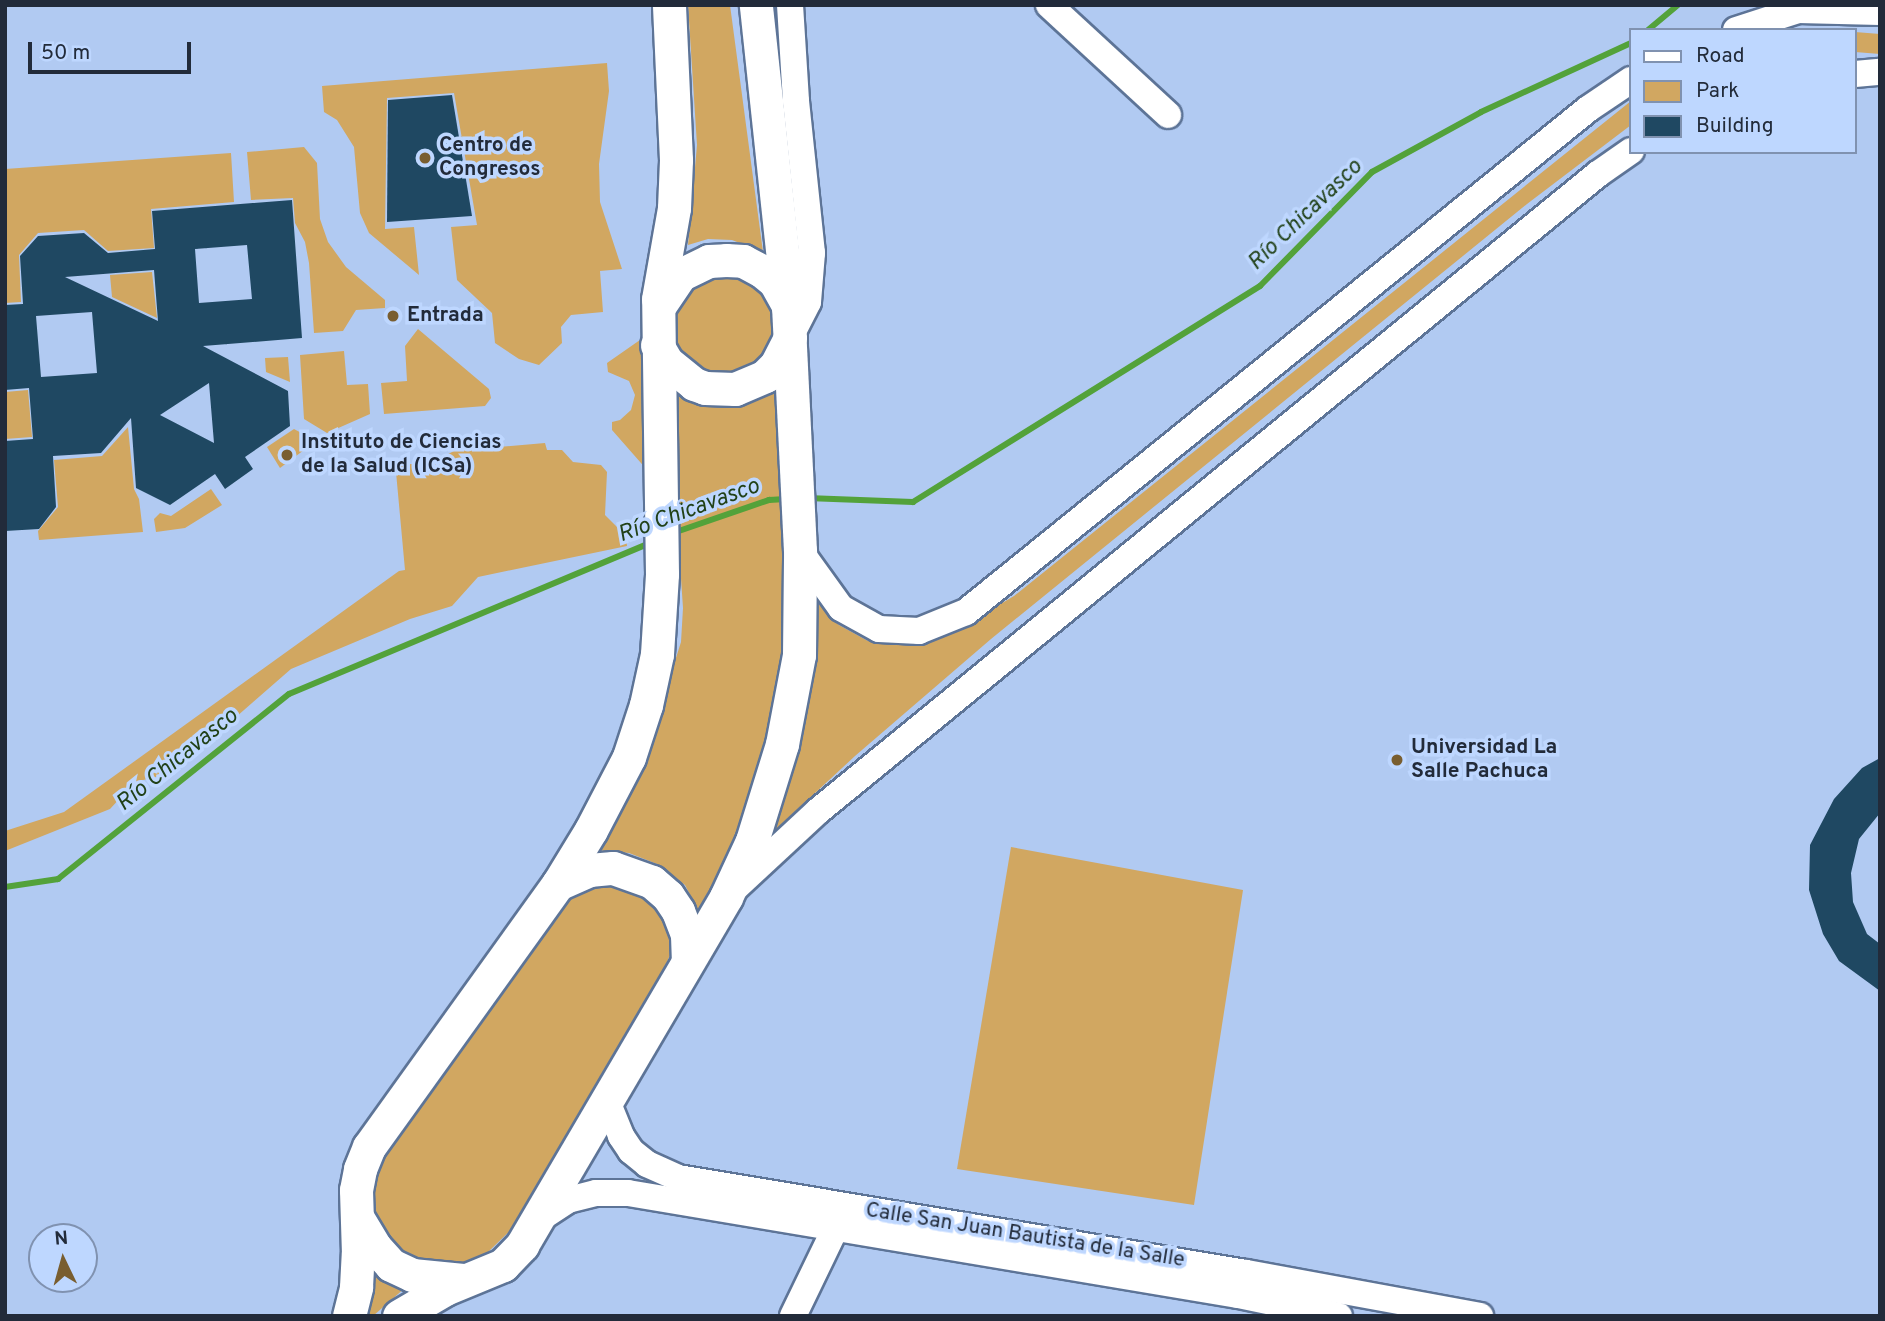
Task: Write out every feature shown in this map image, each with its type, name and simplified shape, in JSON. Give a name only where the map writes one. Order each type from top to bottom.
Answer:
[{"type":"main road","points":[[349,1316],[356,1287],[360,1169],[369,1147],[558,884],[591,830],[629,757],[646,705],[657,654],[662,575],[657,310],[674,208],[676,160],[669,5]]},
{"type":"main road","points":[[399,1316],[433,1295],[502,1265],[522,1245],[726,897],[752,841],[793,702],[799,655],[799,536],[770,13]]},
{"type":"main road","points":[[657,310],[680,275],[709,261],[743,261],[775,282],[789,322],[776,365],[765,376],[726,390],[705,388],[680,375],[667,362],[657,345]]},
{"type":"main road","points":[[558,884],[589,870],[613,868],[652,882],[668,895],[678,911],[687,934],[688,961]]},
{"type":"main road","points":[[357,1217],[375,1247],[391,1265],[412,1275],[470,1281]]},
{"type":"street","points":[[1049,5],[1168,115]]},
{"type":"street","points":[[1742,28],[1798,10],[1880,12]]},
{"type":"street","points":[[1857,74],[1880,72]]},
{"type":"street","points":[[799,536],[841,608],[879,629],[919,631],[966,612],[1588,109],[1630,81]]},
{"type":"street","points":[[726,897],[818,811],[1587,183],[1630,151]]},
{"type":"street","name":"Calle San Juan Bautista de la Salle","points":[[607,1101],[621,1136],[631,1151],[647,1164],[678,1178],[1247,1273],[1480,1316]]},
{"type":"street","name":"Calle San Juan Bautista de la Salle","points":[[537,1220],[568,1200],[596,1193],[628,1193],[1238,1295],[1339,1316]]},
{"type":"street","points":[[793,1316],[836,1227]]},
{"type":"green space","points":[[688,5],[730,5],[763,252],[732,240],[708,239],[688,245],[697,145]]},
{"type":"green space","points":[[1857,32],[1880,34],[1880,54],[1857,52]]},
{"type":"green space","points":[[607,63],[609,91],[599,164],[600,202],[622,269],[600,271],[603,312],[571,315],[561,327],[562,343],[539,365],[519,359],[495,343],[492,313],[457,280],[451,227],[477,225],[454,93],[387,98],[385,229],[414,227],[419,275],[369,233],[360,213],[354,147],[337,120],[324,112],[322,86]]},
{"type":"green space","points":[[1630,102],[1630,126],[1527,204],[991,639],[855,756],[772,833],[803,736],[816,643],[814,599],[839,625],[868,641],[920,641],[965,625],[1014,596]]},
{"type":"green space","points":[[304,147],[317,163],[320,219],[328,242],[346,267],[385,300],[385,308],[356,310],[343,331],[314,333],[309,263],[305,242],[295,223],[293,198],[251,200],[247,152]]},
{"type":"green space","points":[[231,153],[234,202],[151,209],[154,248],[108,251],[84,230],[38,233],[19,255],[21,302],[5,303],[5,169]]},
{"type":"green space","points":[[729,269],[762,286],[777,320],[768,353],[742,375],[708,377],[671,343],[670,308],[678,291]]},
{"type":"green space","points":[[152,272],[157,318],[112,297],[110,275]]},
{"type":"green space","points":[[418,329],[489,389],[491,398],[485,406],[384,414],[381,383],[407,381],[405,346]]},
{"type":"green space","points":[[650,333],[655,479],[612,430],[612,422],[620,420],[631,410],[635,395],[629,381],[608,372],[607,363]]},
{"type":"green space","points":[[344,351],[347,385],[368,384],[370,414],[327,433],[304,419],[300,355]]},
{"type":"green space","points":[[288,357],[290,382],[266,372],[265,358]]},
{"type":"green space","points":[[781,378],[787,594],[779,702],[733,847],[698,911],[685,885],[657,864],[629,853],[594,850],[620,810],[647,749],[681,642],[683,608],[668,385],[712,407],[736,403]]},
{"type":"green space","points":[[28,390],[32,437],[5,439],[5,392]]},
{"type":"green space","points":[[128,427],[134,489],[139,499],[143,532],[39,540],[38,531],[58,507],[54,460],[102,456]]},
{"type":"green space","points":[[294,429],[316,441],[280,468],[267,447]]},
{"type":"green space","points":[[545,443],[547,450],[562,450],[573,462],[601,465],[607,472],[605,515],[626,536],[627,546],[478,577],[452,606],[410,619],[291,669],[172,773],[135,782],[110,809],[5,851],[5,831],[64,812],[399,571],[405,570],[396,472],[400,465],[433,462],[454,451]]},
{"type":"green space","points":[[211,489],[222,505],[185,528],[156,532],[154,519],[160,513],[171,516]]},
{"type":"green space","points":[[1011,847],[1243,890],[1194,1205],[957,1169]]},
{"type":"green space","points":[[611,886],[638,892],[656,908],[670,927],[671,953],[660,977],[514,1227],[485,1255],[456,1265],[422,1266],[395,1253],[377,1231],[370,1201],[380,1152],[551,911],[579,892]]},
{"type":"green space","points":[[370,1267],[406,1287],[373,1316],[362,1316]]},
{"type":"building","name":"Centro de Congresos","points":[[452,95],[472,216],[387,222],[388,100]]},
{"type":"building","points":[[292,200],[302,338],[203,346],[288,391],[290,426],[245,457],[253,469],[225,489],[215,474],[170,505],[136,488],[131,418],[101,453],[53,456],[56,507],[39,529],[5,531],[5,441],[33,439],[29,388],[5,390],[5,305],[23,304],[20,256],[38,236],[84,233],[108,253],[155,249],[152,211]],"holes":[[[247,245],[252,299],[199,303],[195,249]],[[154,270],[158,321],[65,277]],[[92,312],[97,373],[41,377],[36,316]],[[209,383],[214,443],[160,415]]]},
{"type":"building","points":[[1880,758],[1880,813],[1859,839],[1851,873],[1853,902],[1867,934],[1880,944],[1880,991],[1839,961],[1823,934],[1809,890],[1810,845],[1834,799],[1862,768]]},
{"type":"waterway","name":"Río Chicavasco","points":[[1650,28],[1678,5]]},
{"type":"waterway","name":"Río Chicavasco","points":[[807,498],[913,502],[1260,286],[1372,172],[1481,112],[1630,43]]},
{"type":"waterway","name":"Río Chicavasco","points":[[673,533],[769,500],[786,499]]},
{"type":"waterway","name":"Río Chicavasco","points":[[5,887],[58,879],[289,694],[650,543]]},
{"type":"place","name":"Centro de Congresos","points":[[425,158]]},
{"type":"place","name":"Entrada","points":[[393,316]]},
{"type":"place","name":"Instituto de Ciencias de la Salud (ICSa)","points":[[287,455]]},
{"type":"place","name":"Universidad La Salle Pachuca","points":[[1397,760]]}]
